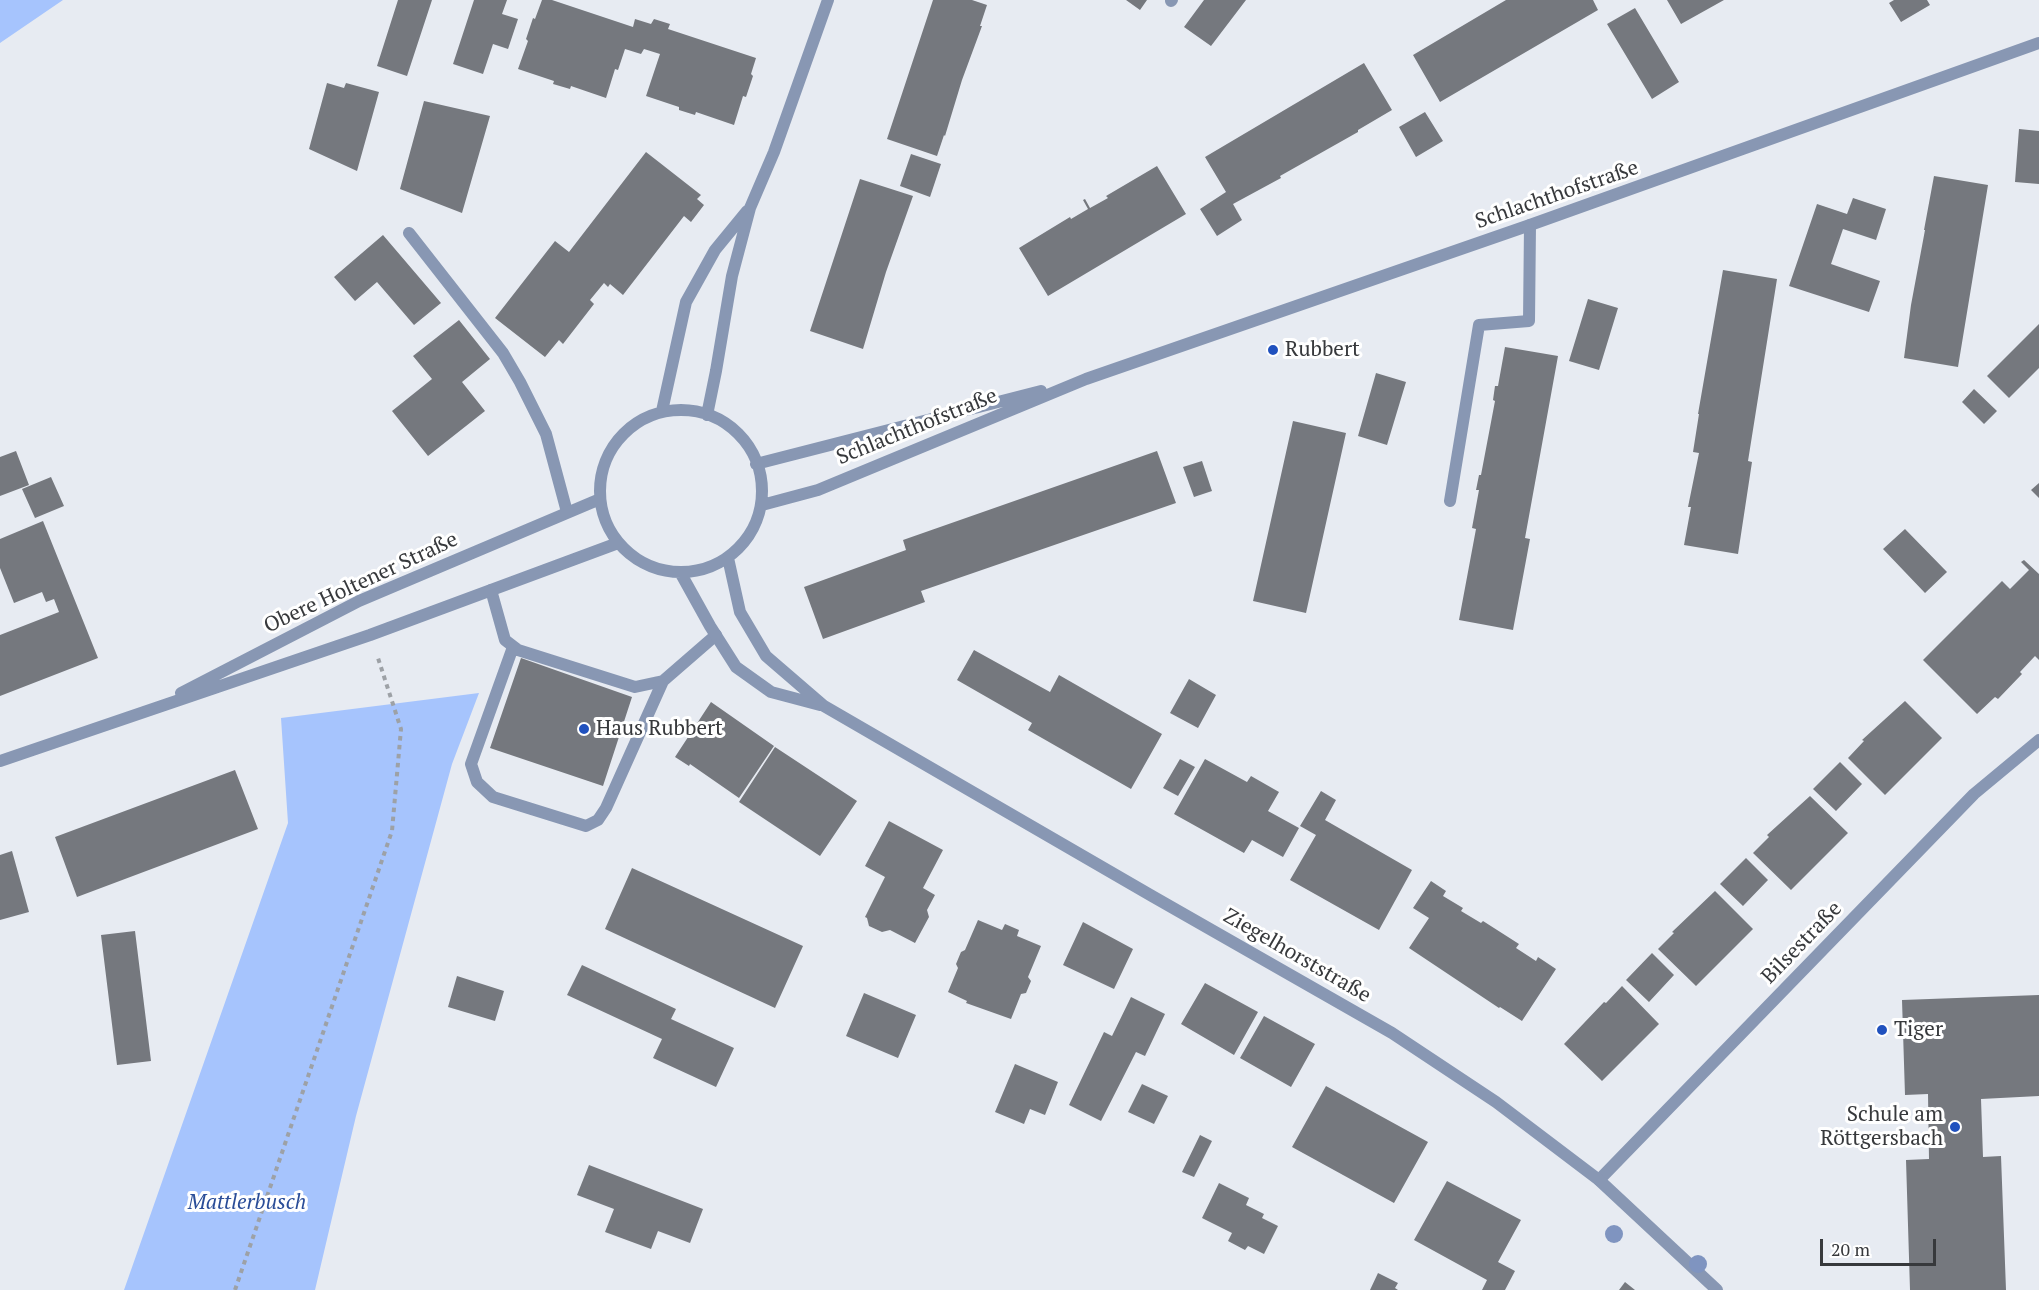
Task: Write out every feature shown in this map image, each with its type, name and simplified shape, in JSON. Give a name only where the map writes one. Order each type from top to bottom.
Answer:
[{"type":"street","points":[[707,415],[732,276],[750,208],[774,152],[828,0]]},
{"type":"street","name":"Schlachthofstraße","points":[[762,505],[818,490],[1086,379],[1530,225],[2039,43]]},
{"type":"street","points":[[662,411],[686,302],[715,250],[750,208]]},
{"type":"street","points":[[1450,501],[1479,325],[1529,321],[1530,225]]},
{"type":"street","points":[[409,233],[502,353],[520,382],[546,434],[567,512]]},
{"type":"street","name":"Schlachthofstraße","points":[[756,464],[1086,379]]},
{"type":"street","points":[[694,410],[707,415],[724,422],[747,444],[761,472],[762,505],[750,535],[728,558],[699,571],[668,572],[638,561],[618,543],[601,510],[600,477],[610,447],[633,424],[662,411],[694,410]]},
{"type":"street","name":"Obere Holtener Straße","points":[[143,712],[359,601],[600,498]]},
{"type":"street","name":"Obere Holtener Straße","points":[[0,760],[370,635],[618,543]]},
{"type":"street","name":"Ziegelhorststraße","points":[[728,558],[740,612],[766,656],[824,706],[1392,1033],[1496,1102],[1599,1180],[1717,1290]]},
{"type":"street","name":"Ziegelhorststraße","points":[[680,572],[736,667],[771,692],[824,706]]},
{"type":"street","points":[[490,590],[505,640],[518,650],[635,687],[663,681]]},
{"type":"street","points":[[513,646],[471,764],[477,782],[493,797],[586,826],[598,820],[606,808],[663,681],[716,635]]},
{"type":"street","name":"Bilsestraße","points":[[1599,1180],[1974,794],[2039,740]]},
{"type":"path","points":[[235,1290],[392,831],[402,729],[370,635]]},
{"type":"green space","points":[[0,0],[63,0],[0,43]]},
{"type":"green space","name":"Mattlerbusch","points":[[479,693],[452,764],[356,1116],[315,1290],[124,1290],[288,823],[281,718]]},
{"type":"building","points":[[398,0],[432,0],[407,76],[377,66]]},
{"type":"building","points":[[474,0],[507,0],[502,14],[518,19],[508,49],[493,44],[483,74],[453,64]]},
{"type":"building","points":[[542,0],[552,0],[633,27],[635,19],[651,24],[654,19],[670,24],[668,29],[756,58],[751,74],[753,76],[746,97],[743,96],[734,125],[696,112],[695,115],[679,110],[679,107],[646,96],[660,54],[644,49],[641,54],[625,49],[618,70],[615,69],[606,98],[571,86],[570,89],[553,84],[554,81],[518,69],[533,18],[535,19]]},
{"type":"building","points":[[933,0],[972,0],[987,5],[980,26],[982,26],[937,156],[887,139]]},
{"type":"building","points":[[1126,0],[1147,0],[1140,10]]},
{"type":"building","points":[[1204,0],[1246,0],[1211,46],[1184,27]]},
{"type":"building","points":[[1506,0],[1593,0],[1598,10],[1440,102],[1413,55]]},
{"type":"building","points":[[1667,0],[1724,0],[1681,24]]},
{"type":"building","points":[[1894,0],[1927,0],[1930,5],[1901,22],[1889,3]]},
{"type":"building","points":[[1635,8],[1679,82],[1652,99],[1607,24]]},
{"type":"building","points":[[1364,63],[1392,110],[1280,176],[1281,178],[1233,204],[1242,220],[1217,236],[1200,209],[1226,192],[1205,157]]},
{"type":"building","points":[[327,83],[344,88],[346,83],[379,92],[357,171],[309,149]]},
{"type":"building","points":[[424,101],[490,116],[462,213],[400,189]]},
{"type":"building","points":[[1425,112],[1443,141],[1416,157],[1399,127]]},
{"type":"building","points":[[2019,129],[2039,131],[2039,184],[2015,182]]},
{"type":"building","points":[[646,152],[701,195],[697,199],[704,205],[691,222],[684,216],[623,295],[610,284],[608,287],[604,283],[590,300],[594,304],[563,344],[559,340],[545,357],[495,318],[555,241],[569,252]]},
{"type":"building","points":[[911,154],[941,164],[930,197],[900,186]]},
{"type":"building","points":[[1157,166],[1186,214],[1048,296],[1019,248],[1070,217],[1071,219],[1088,209],[1083,200],[1085,199],[1090,208]]},
{"type":"building","points":[[1934,176],[1988,185],[1958,367],[1904,358]]},
{"type":"building","points":[[860,179],[913,196],[886,272],[863,349],[810,331]]},
{"type":"building","points":[[1853,198],[1886,209],[1876,240],[1843,229],[1831,264],[1880,281],[1869,312],[1789,286],[1817,204],[1847,214]]},
{"type":"building","points":[[383,235],[441,303],[414,325],[377,282],[355,301],[334,277]]},
{"type":"building","points":[[1723,270],[1777,279],[1748,461],[1752,462],[1738,554],[1684,545],[1691,507],[1688,507],[1699,453],[1693,452],[1698,414]]},
{"type":"building","points":[[1588,299],[1618,308],[1599,370],[1569,361]]},
{"type":"building","points":[[459,320],[490,359],[462,382],[485,411],[428,456],[392,411],[432,379],[413,356]]},
{"type":"building","points":[[2039,324],[2039,368],[2009,398],[1987,376]]},
{"type":"building","points":[[1505,347],[1558,356],[1525,538],[1530,539],[1513,630],[1459,620],[1476,529],[1472,528],[1479,490],[1476,490],[1495,401],[1493,400],[1495,386],[1498,386]]},
{"type":"building","points":[[1376,373],[1406,382],[1387,445],[1358,436]]},
{"type":"building","points":[[1974,389],[1997,411],[1984,424],[1962,402]]},
{"type":"building","points":[[1293,421],[1346,433],[1306,613],[1253,601]]},
{"type":"building","points":[[16,451],[29,485],[0,496],[0,457]]},
{"type":"building","points":[[1157,451],[1176,503],[921,591],[925,602],[823,639],[804,587],[906,550],[903,540]]},
{"type":"building","points":[[1202,461],[1212,491],[1194,497],[1183,467]]},
{"type":"building","points":[[51,477],[64,506],[35,518],[22,489]]},
{"type":"building","points":[[2039,483],[2039,498],[2031,490]]},
{"type":"building","points":[[43,521],[98,658],[0,696],[0,635],[59,612],[54,599],[46,602],[42,592],[14,603],[0,568],[0,539]]},
{"type":"building","points":[[1905,529],[1947,572],[1925,593],[1883,549]]},
{"type":"building","points":[[2024,560],[2039,574],[2039,660],[2035,656],[2020,672],[2022,674],[1998,699],[1995,697],[1977,714],[1923,660],[2002,581],[2010,589],[2029,570],[2021,562]]},
{"type":"building","points":[[974,650],[1050,692],[1059,675],[1162,734],[1131,789],[1028,730],[1032,723],[957,680]]},
{"type":"building","points":[[521,658],[632,697],[603,786],[490,748]]},
{"type":"building","points":[[1189,679],[1216,695],[1198,728],[1170,713]]},
{"type":"building","points":[[1905,701],[1942,738],[1885,795],[1848,758],[1864,741],[1862,740]]},
{"type":"building","points":[[711,702],[774,746],[739,798],[690,764],[689,766],[675,757]]},
{"type":"building","points":[[775,747],[857,801],[820,856],[739,802]]},
{"type":"building","points":[[1180,759],[1195,767],[1178,796],[1163,788]]},
{"type":"building","points":[[1205,759],[1247,782],[1251,776],[1279,792],[1268,811],[1299,828],[1283,857],[1252,840],[1244,853],[1174,814]]},
{"type":"building","points":[[1840,762],[1862,784],[1836,811],[1813,789]]},
{"type":"building","points":[[235,770],[258,829],[77,897],[55,837]]},
{"type":"building","points":[[1321,791],[1336,800],[1325,820],[1412,870],[1379,930],[1290,880],[1316,835],[1300,826]]},
{"type":"building","points":[[1810,796],[1848,833],[1791,890],[1753,853],[1769,837],[1767,835]]},
{"type":"building","points":[[889,821],[943,850],[923,888],[935,895],[927,910],[929,917],[915,943],[890,930],[882,932],[869,926],[865,917],[885,877],[865,866]]},
{"type":"building","points":[[12,851],[29,912],[0,920],[0,855]]},
{"type":"building","points":[[1746,858],[1768,880],[1743,906],[1720,884]]},
{"type":"building","points":[[632,868],[803,946],[775,1008],[605,929]]},
{"type":"building","points":[[1431,881],[1446,891],[1443,896],[1463,908],[1461,911],[1481,923],[1483,921],[1519,944],[1516,948],[1536,961],[1538,957],[1556,969],[1522,1021],[1409,948],[1429,918],[1413,908]]},
{"type":"building","points":[[1715,891],[1753,929],[1696,986],[1658,949],[1674,933],[1672,932]]},
{"type":"building","points":[[978,920],[1002,930],[1005,924],[1019,930],[1017,936],[1041,946],[1028,977],[1031,981],[1026,993],[1021,994],[1011,1019],[966,1003],[967,1001],[948,992],[958,968],[956,964],[961,952],[965,950]]},
{"type":"building","points":[[1083,922],[1133,949],[1114,989],[1063,965]]},
{"type":"building","points":[[135,931],[151,1061],[117,1065],[101,935]]},
{"type":"building","points":[[1652,953],[1674,975],[1649,1002],[1626,980]]},
{"type":"building","points":[[582,965],[676,1009],[671,1019],[734,1048],[716,1087],[653,1058],[662,1039],[567,995]]},
{"type":"building","points":[[457,976],[504,991],[495,1021],[448,1007]]},
{"type":"building","points":[[1205,983],[1258,1012],[1234,1055],[1181,1024]]},
{"type":"building","points":[[1622,986],[1659,1024],[1602,1081],[1564,1044]]},
{"type":"building","points":[[864,993],[916,1015],[898,1058],[846,1036]]},
{"type":"building","name":"Schule am Röttgersbach","points":[[2039,995],[2039,1096],[1981,1099],[1983,1157],[2001,1156],[2006,1290],[1910,1290],[1906,1160],[1929,1159],[1928,1094],[1905,1095],[1902,1000]]},
{"type":"building","points":[[1131,997],[1165,1014],[1145,1056],[1136,1052],[1101,1121],[1069,1105],[1104,1032],[1112,1036]]},
{"type":"building","points":[[1264,1016],[1315,1044],[1291,1087],[1240,1058]]},
{"type":"building","points":[[1015,1064],[1058,1082],[1045,1115],[1030,1109],[1024,1124],[995,1112]]},
{"type":"building","points":[[1142,1084],[1168,1096],[1154,1124],[1128,1112]]},
{"type":"building","points":[[1326,1086],[1428,1142],[1394,1203],[1292,1147]]},
{"type":"building","points":[[1200,1135],[1212,1141],[1194,1177],[1182,1172]]},
{"type":"building","points":[[589,1165],[703,1209],[690,1243],[658,1231],[651,1249],[605,1232],[614,1209],[577,1195]]},
{"type":"building","points":[[1447,1181],[1521,1220],[1498,1262],[1515,1271],[1505,1290],[1482,1290],[1487,1280],[1414,1240]]},
{"type":"building","points":[[1219,1183],[1249,1198],[1246,1205],[1264,1214],[1262,1218],[1278,1226],[1264,1254],[1248,1246],[1245,1250],[1228,1241],[1232,1233],[1202,1218]]},
{"type":"building","points":[[1378,1273],[1398,1283],[1395,1288],[1398,1290],[1370,1290]]},
{"type":"building","points":[[1625,1282],[1635,1290],[1619,1290]]},
{"type":"place","name":"Rubbert","points":[[1273,350]]},
{"type":"place","name":"Haus Rubbert","points":[[584,729]]},
{"type":"place","name":"Tiger","points":[[1882,1030]]},
{"type":"place","name":"Schule am Röttgersbach","points":[[1955,1127]]}]
